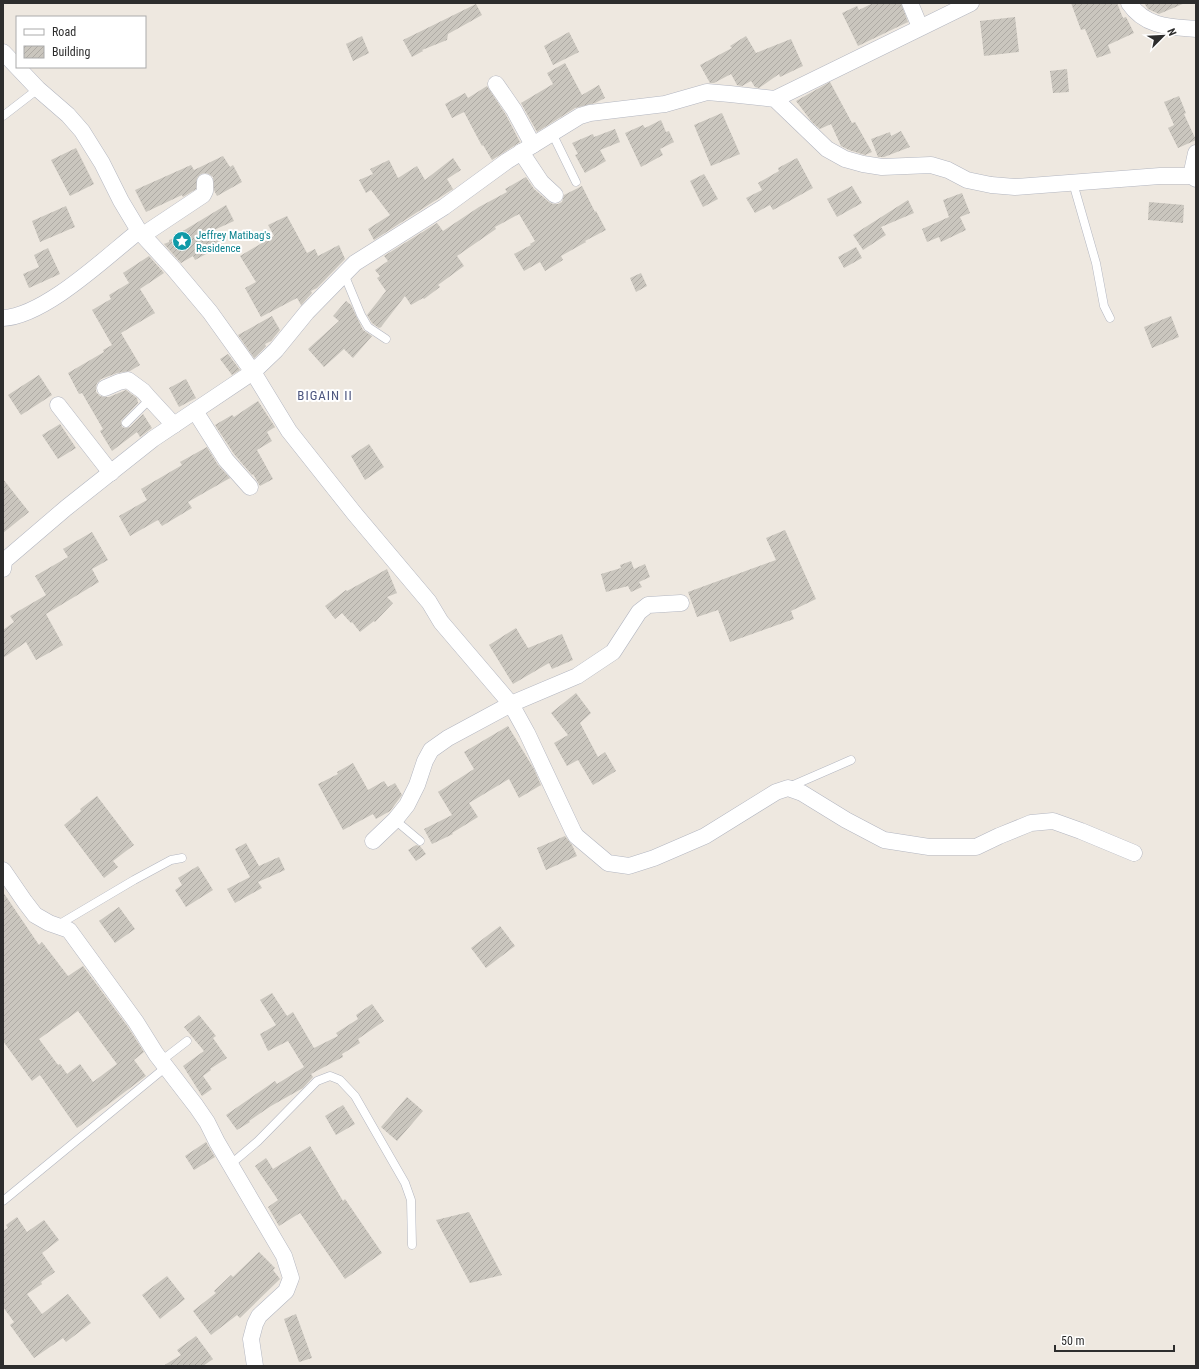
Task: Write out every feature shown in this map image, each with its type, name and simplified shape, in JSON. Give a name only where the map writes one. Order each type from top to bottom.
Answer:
[{"type":"street","points":[[910,3],[920,27]]},
{"type":"street","points":[[3,564],[60,513],[153,439],[253,372],[276,350],[307,312],[355,263],[444,207],[527,149],[580,116],[590,113],[665,104],[707,92],[775,100],[970,3]]},
{"type":"street","points":[[1129,3],[1132,8],[1147,20],[1164,26],[1196,29]]},
{"type":"street","points":[[3,52],[16,66]]},
{"type":"street","points":[[18,68],[38,90],[68,115],[82,131],[102,163],[121,201],[141,233],[210,312],[253,372],[289,431],[354,513],[429,602],[441,622],[511,704],[576,836],[608,863],[629,866],[654,858],[705,836],[776,792],[788,788],[802,793],[846,820],[884,840],[929,847],[976,847],[999,836],[1031,824],[1054,822],[1081,831],[1134,853]]},
{"type":"street","points":[[496,84],[514,110],[527,149],[541,182],[555,195]]},
{"type":"street","points":[[775,100],[827,149],[845,159],[882,167],[931,165],[948,170],[967,180],[990,185],[1015,187],[1160,176],[1194,177],[1196,153]]},
{"type":"street","points":[[3,318],[10,318],[35,308],[67,289],[141,233],[203,195],[205,190],[205,182]]},
{"type":"street","points":[[105,388],[128,380],[143,391],[174,425]]},
{"type":"street","points":[[58,405],[111,473]]},
{"type":"street","points":[[195,411],[226,460],[250,487]]},
{"type":"street","points":[[373,841],[407,806],[431,750],[448,738],[511,704],[577,676],[613,652],[639,612],[648,605],[681,603]]},
{"type":"street","points":[[3,870],[35,915],[49,923],[69,930],[83,948],[136,1022],[163,1064],[207,1122],[217,1142],[284,1256],[291,1278],[286,1291],[260,1316],[255,1324],[251,1339],[255,1366]]},
{"type":"lane","points":[[3,116],[38,90]]},
{"type":"lane","points":[[552,133],[576,182]]},
{"type":"lane","points":[[1073,183],[1096,263],[1104,306],[1110,318]]},
{"type":"lane","points":[[344,274],[368,328],[386,339]]},
{"type":"lane","points":[[126,423],[150,399]]},
{"type":"lane","points":[[788,788],[851,760]]},
{"type":"lane","points":[[395,820],[420,841]]},
{"type":"lane","points":[[58,925],[171,860],[182,858]]},
{"type":"lane","points":[[3,1201],[163,1064],[187,1041]]},
{"type":"lane","points":[[231,1164],[258,1141],[317,1080],[330,1076],[340,1080],[355,1096],[405,1183],[411,1200],[412,1246]]},
{"type":"building","points":[[873,3],[901,3],[908,22],[858,46],[842,13],[857,6],[859,10]]},
{"type":"building","points":[[1071,3],[1117,3],[1123,18],[1126,17],[1134,33],[1108,45],[1111,53],[1097,58],[1085,29],[1081,30]]},
{"type":"building","points":[[1144,3],[1185,3],[1159,14],[1148,9]]},
{"type":"building","points":[[476,4],[482,15],[448,34],[447,40],[422,50],[423,51],[412,57],[403,40]]},
{"type":"building","points":[[1015,17],[1019,52],[984,56],[980,21]]},
{"type":"building","points":[[569,32],[579,52],[553,65],[544,46]]},
{"type":"building","points":[[362,36],[369,53],[353,61],[346,44]]},
{"type":"building","points":[[746,36],[756,53],[791,39],[803,66],[780,77],[779,74],[759,88],[755,87],[751,81],[742,86],[737,85],[731,74],[714,83],[710,83],[700,65],[732,48],[730,46]]},
{"type":"building","points":[[565,63],[582,95],[599,85],[605,98],[595,103],[575,108],[537,132],[521,103],[553,84],[547,73]]},
{"type":"building","points":[[1067,69],[1069,92],[1053,93],[1050,71]]},
{"type":"building","points":[[830,82],[852,123],[855,122],[872,152],[865,155],[841,146],[831,124],[820,129],[812,122],[796,101]]},
{"type":"building","points":[[487,86],[506,115],[520,142],[492,160],[483,145],[482,146],[464,112],[452,118],[445,104],[465,93],[468,98]]},
{"type":"building","points":[[1179,96],[1186,113],[1184,114],[1196,140],[1178,148],[1168,128],[1174,125],[1164,102]]},
{"type":"building","points":[[722,113],[740,154],[711,166],[694,125]]},
{"type":"building","points":[[661,120],[666,132],[669,131],[674,142],[660,149],[663,155],[641,167],[625,133],[643,125],[645,128]]},
{"type":"building","points":[[615,129],[620,142],[600,150],[606,161],[585,173],[575,155],[578,154],[572,143],[593,134],[594,137]]},
{"type":"building","points":[[901,131],[910,147],[884,157],[878,157],[871,139],[890,132],[891,136]]},
{"type":"building","points":[[76,148],[94,184],[70,196],[51,160]]},
{"type":"building","points":[[223,156],[230,167],[233,165],[242,182],[217,196],[214,190],[213,177],[205,173],[201,174],[197,178],[196,189],[183,197],[182,195],[146,212],[135,190],[191,165],[194,170]]},
{"type":"building","points":[[453,158],[461,170],[447,179],[453,189],[374,240],[368,229],[390,215],[371,190],[366,193],[359,180],[373,174],[370,169],[389,160],[398,178],[417,166],[425,180]]},
{"type":"building","points":[[797,158],[813,188],[773,210],[770,205],[755,213],[746,198],[762,190],[758,183],[779,171],[778,168]]},
{"type":"building","points":[[704,174],[718,199],[703,207],[690,181]]},
{"type":"building","points":[[526,177],[534,189],[553,204],[562,202],[564,195],[582,186],[606,230],[561,256],[563,260],[545,271],[540,262],[524,271],[514,254],[531,245],[530,244],[535,241],[519,214],[495,227],[496,229],[457,256],[464,266],[438,285],[440,287],[424,299],[423,298],[411,305],[405,296],[381,327],[379,328],[372,323],[367,315],[386,291],[377,278],[380,276],[375,270],[388,261],[384,256],[437,223],[443,231],[479,207],[507,192],[505,189]]},
{"type":"building","points":[[852,186],[862,203],[837,217],[827,199]]},
{"type":"building","points":[[962,193],[970,213],[960,217],[966,230],[941,242],[939,237],[927,242],[922,229],[949,217],[943,200]]},
{"type":"building","points":[[908,200],[914,213],[881,227],[886,235],[863,250],[853,235]]},
{"type":"building","points":[[1149,202],[1184,205],[1183,223],[1148,220]]},
{"type":"building","points":[[226,205],[234,221],[214,230],[213,232],[221,246],[195,260],[193,256],[181,263],[164,244],[179,236],[178,234]]},
{"type":"building","points":[[66,206],[75,227],[40,242],[32,221]]},
{"type":"building","points":[[287,216],[307,253],[315,249],[318,256],[339,245],[345,259],[317,288],[311,291],[312,293],[301,305],[297,298],[261,317],[245,288],[256,282],[240,256],[274,236],[268,225]]},
{"type":"building","points":[[856,247],[862,258],[844,268],[838,257]]},
{"type":"building","points":[[48,248],[60,274],[29,288],[23,274],[39,267],[34,255]]},
{"type":"building","points":[[149,256],[164,273],[140,289],[155,313],[121,333],[140,365],[130,371],[117,373],[101,379],[97,383],[96,392],[100,396],[109,397],[126,390],[137,398],[138,403],[121,421],[122,427],[130,427],[143,414],[152,428],[140,437],[137,432],[112,451],[100,431],[103,429],[82,393],[79,394],[68,373],[104,352],[103,350],[112,345],[92,310],[111,299],[109,295],[129,283],[123,273]]},
{"type":"building","points":[[641,273],[647,286],[636,292],[630,278]]},
{"type":"building","points":[[346,301],[351,305],[363,330],[372,336],[353,358],[344,349],[324,367],[308,349],[339,321],[333,316]]},
{"type":"building","points":[[272,316],[280,330],[271,341],[265,344],[266,346],[254,358],[238,335]]},
{"type":"building","points":[[1171,316],[1179,337],[1152,348],[1144,327]]},
{"type":"building","points":[[228,354],[240,370],[232,375],[220,359]]},
{"type":"building","points":[[39,375],[52,395],[21,415],[8,395]]},
{"type":"building","points":[[186,379],[196,398],[179,407],[169,388]]},
{"type":"building","points":[[258,401],[275,427],[267,432],[272,441],[257,450],[273,479],[260,486],[253,474],[252,475],[234,454],[215,425],[232,415],[234,417]]},
{"type":"building","points":[[60,424],[76,448],[58,459],[42,435]]},
{"type":"building","points":[[369,444],[384,467],[365,480],[351,456]]},
{"type":"building","points":[[207,447],[218,465],[230,478],[188,502],[192,508],[162,526],[158,520],[130,536],[119,516],[147,500],[141,489],[182,465],[180,462]]},
{"type":"building","points":[[3,479],[29,512],[3,533]]},
{"type":"building","points":[[785,530],[816,599],[791,611],[794,619],[730,642],[718,610],[697,617],[688,592],[776,560],[766,538]]},
{"type":"building","points":[[92,532],[108,560],[92,569],[99,582],[46,614],[63,645],[36,660],[26,642],[3,658],[3,630],[14,622],[10,616],[46,595],[35,576],[68,557],[63,549]]},
{"type":"building","points":[[631,561],[634,569],[645,564],[650,577],[639,582],[642,587],[631,592],[628,586],[606,592],[601,574],[621,568],[620,565]]},
{"type":"building","points":[[387,569],[397,593],[387,597],[393,603],[375,622],[374,621],[360,632],[342,613],[335,619],[325,606],[346,590],[347,591]]},
{"type":"building","points":[[516,628],[528,648],[562,634],[573,660],[552,669],[549,663],[513,684],[489,645]]},
{"type":"building","points":[[576,693],[591,713],[580,723],[598,757],[605,752],[616,771],[593,785],[578,760],[567,766],[554,743],[568,735],[551,713]]},
{"type":"building","points":[[508,726],[534,769],[541,785],[519,798],[509,779],[469,803],[478,817],[452,833],[453,834],[432,844],[424,829],[452,815],[438,792],[474,769],[464,752]]},
{"type":"building","points":[[353,763],[368,790],[384,781],[388,787],[395,783],[402,795],[390,811],[376,819],[373,814],[343,830],[318,784],[338,774],[337,772]]},
{"type":"building","points":[[97,796],[134,845],[113,861],[118,867],[104,878],[64,825],[81,811],[80,809]]},
{"type":"building","points":[[565,836],[572,845],[577,856],[546,870],[537,848]]},
{"type":"building","points":[[246,843],[259,866],[279,857],[285,870],[258,882],[262,888],[235,903],[227,889],[250,877],[235,849]]},
{"type":"building","points":[[416,845],[420,846],[426,854],[416,861],[408,850]]},
{"type":"building","points":[[198,866],[213,890],[186,907],[175,890],[182,885],[178,878]]},
{"type":"building","points":[[3,892],[39,945],[42,942],[68,976],[83,966],[128,1027],[144,1052],[134,1060],[146,1076],[77,1128],[40,1075],[32,1081],[3,1041]],"holes":[[[78,1011],[117,1064],[93,1082],[80,1064],[67,1074],[60,1064],[58,1065],[39,1039]]]},
{"type":"building","points":[[119,907],[135,929],[115,943],[99,921]]},
{"type":"building","points":[[500,926],[515,946],[486,968],[471,948]]},
{"type":"building","points":[[272,993],[287,1016],[293,1012],[314,1048],[338,1036],[336,1033],[358,1019],[356,1015],[372,1004],[384,1021],[358,1039],[360,1043],[342,1054],[343,1057],[311,1074],[313,1077],[303,1088],[271,1106],[237,1130],[226,1115],[275,1081],[277,1084],[304,1067],[288,1041],[268,1051],[260,1034],[276,1025],[260,1000]]},
{"type":"building","points":[[199,1015],[216,1036],[213,1038],[227,1058],[210,1069],[211,1070],[203,1076],[212,1089],[202,1096],[183,1066],[204,1051],[184,1027]]},
{"type":"building","points":[[407,1097],[423,1111],[397,1141],[381,1127]]},
{"type":"building","points":[[343,1105],[355,1124],[336,1135],[325,1116]]},
{"type":"building","points":[[206,1142],[215,1157],[194,1170],[185,1156]]},
{"type":"building","points":[[310,1146],[343,1201],[345,1199],[382,1253],[345,1279],[300,1213],[279,1226],[268,1207],[278,1200],[255,1166],[266,1158],[273,1169]]},
{"type":"building","points":[[469,1212],[502,1275],[470,1283],[436,1220]]},
{"type":"building","points":[[17,1217],[27,1232],[44,1220],[59,1240],[42,1253],[55,1272],[41,1282],[42,1284],[27,1294],[42,1314],[68,1294],[91,1323],[66,1342],[63,1338],[34,1358],[10,1325],[14,1322],[3,1307],[3,1231],[8,1228],[6,1225]]},
{"type":"building","points":[[259,1252],[275,1268],[273,1270],[280,1279],[240,1318],[237,1315],[211,1335],[193,1311],[216,1293],[214,1291],[231,1275],[233,1277]]},
{"type":"building","points":[[167,1276],[185,1299],[160,1319],[142,1295]]},
{"type":"building","points":[[296,1314],[312,1358],[299,1362],[284,1319]]},
{"type":"building","points":[[196,1336],[213,1359],[203,1366],[163,1366],[181,1355],[177,1350]]},
{"type":"place","name":"Jeffrey Matibag's Residence","points":[[182,241]]},
{"type":"district","name":"BIGAIN II","points":[[325,395]]}]
